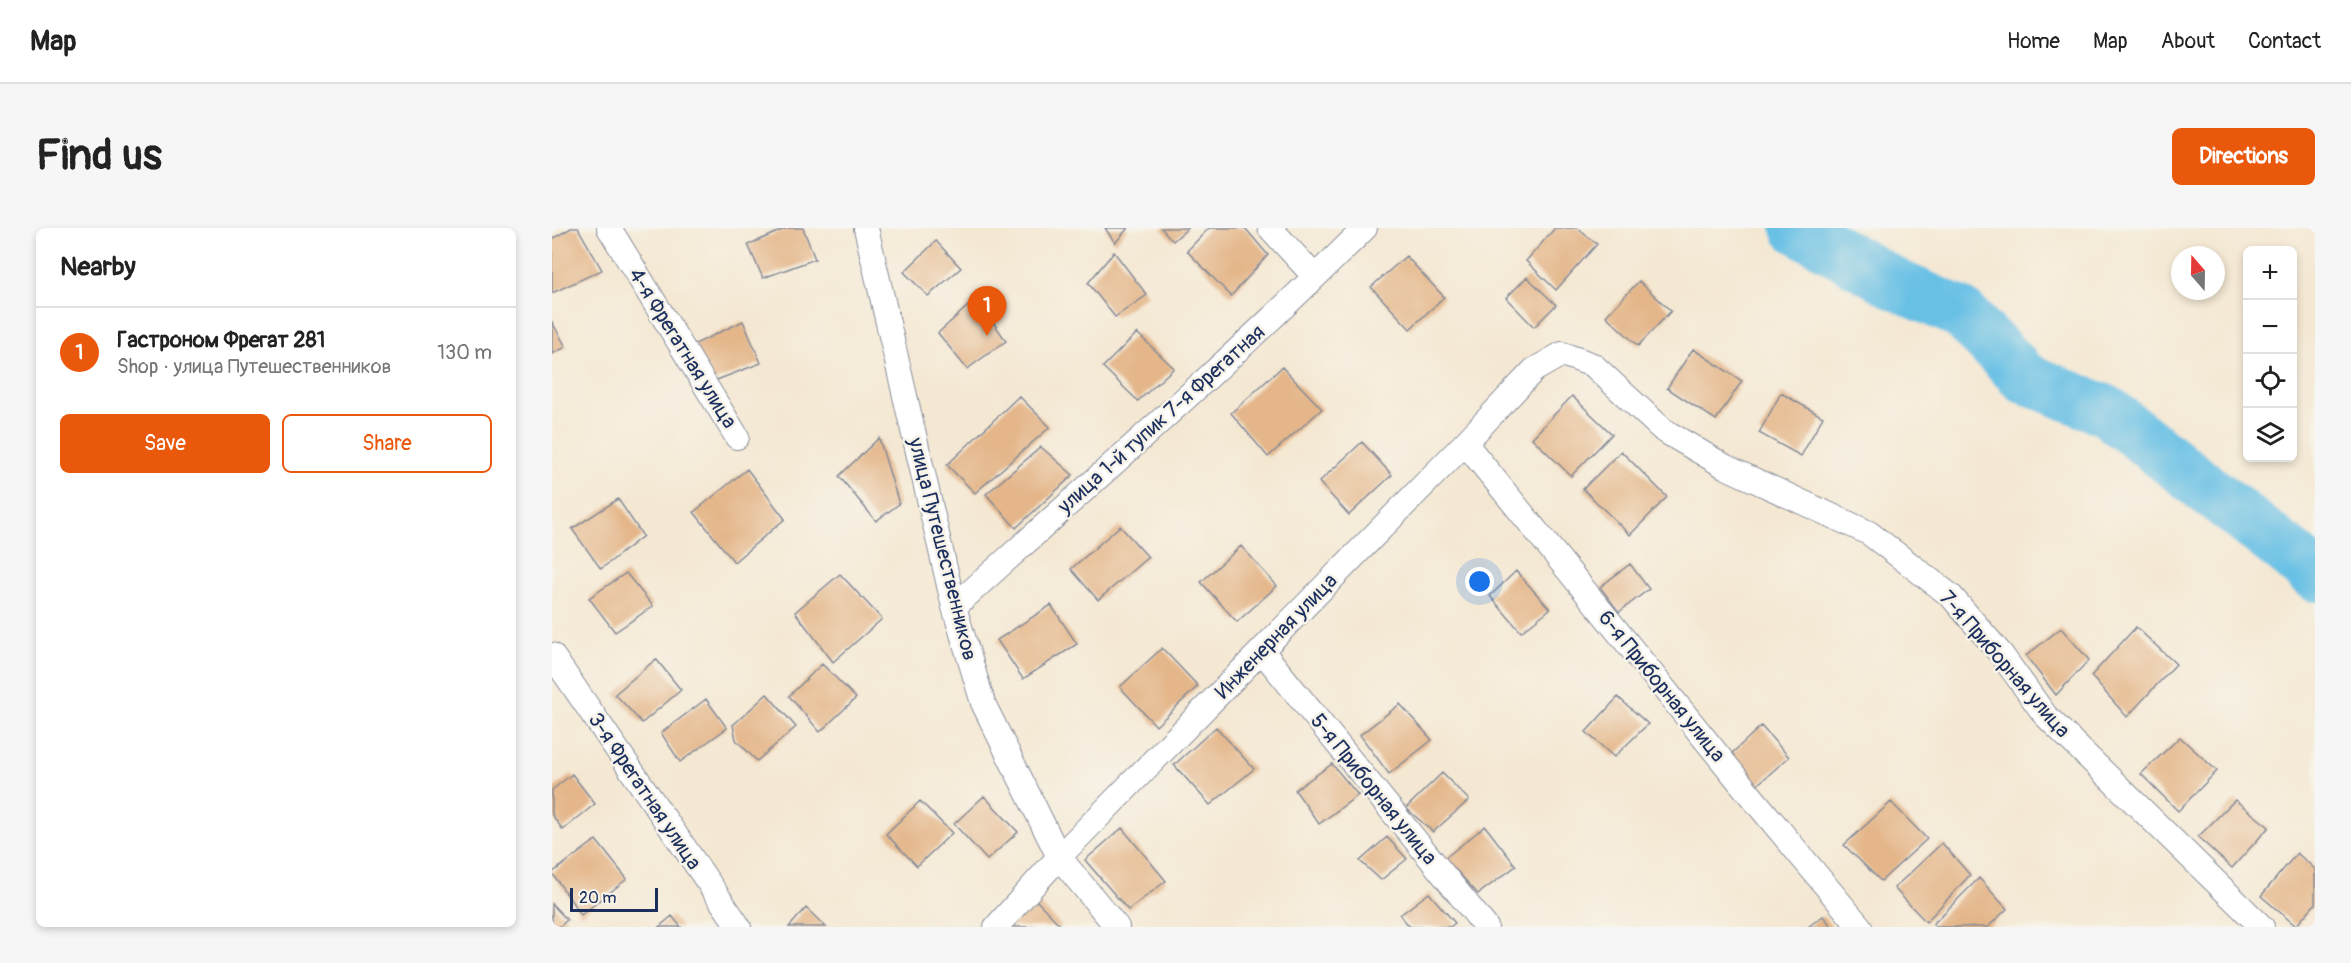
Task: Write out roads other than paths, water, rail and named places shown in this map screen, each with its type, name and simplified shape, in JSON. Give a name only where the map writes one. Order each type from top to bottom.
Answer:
[{"type":"street","name":"4-я Фрегатная улица","points":[[609,228],[737,437]]},
{"type":"street","name":"улица Путешественников","points":[[866,228],[954,607],[983,703],[1059,856],[1117,927]]},
{"type":"street","points":[[1270,228],[1315,277]]},
{"type":"street","name":"улица 1-й тупик 7-я Фрегатная","points":[[954,607],[1315,277],[1365,228]]},
{"type":"street","name":"Инженерная улица","points":[[996,927],[1059,856],[1466,443],[1533,369],[1562,354]]},
{"type":"street","name":"7-я Приборная улица","points":[[1562,354],[1593,365],[1663,430],[1726,467],[1869,533],[1951,596],[2001,654],[2045,715],[2262,927]]},
{"type":"street","name":"6-я Приборная улица","points":[[1466,443],[1751,796],[1860,927]]},
{"type":"street","name":"5-я Приборная улица","points":[[1262,651],[1486,927]]},
{"type":"street","name":"3-я Фрегатная улица","points":[[552,655],[739,927]]},
{"type":"waterway","points":[[1797,228],[1897,285],[1961,313],[2025,378],[2107,411],[2293,556],[2315,576]]},
{"type":"place","name":"Гастроном Фрегат 281","points":[[987,336]]}]
